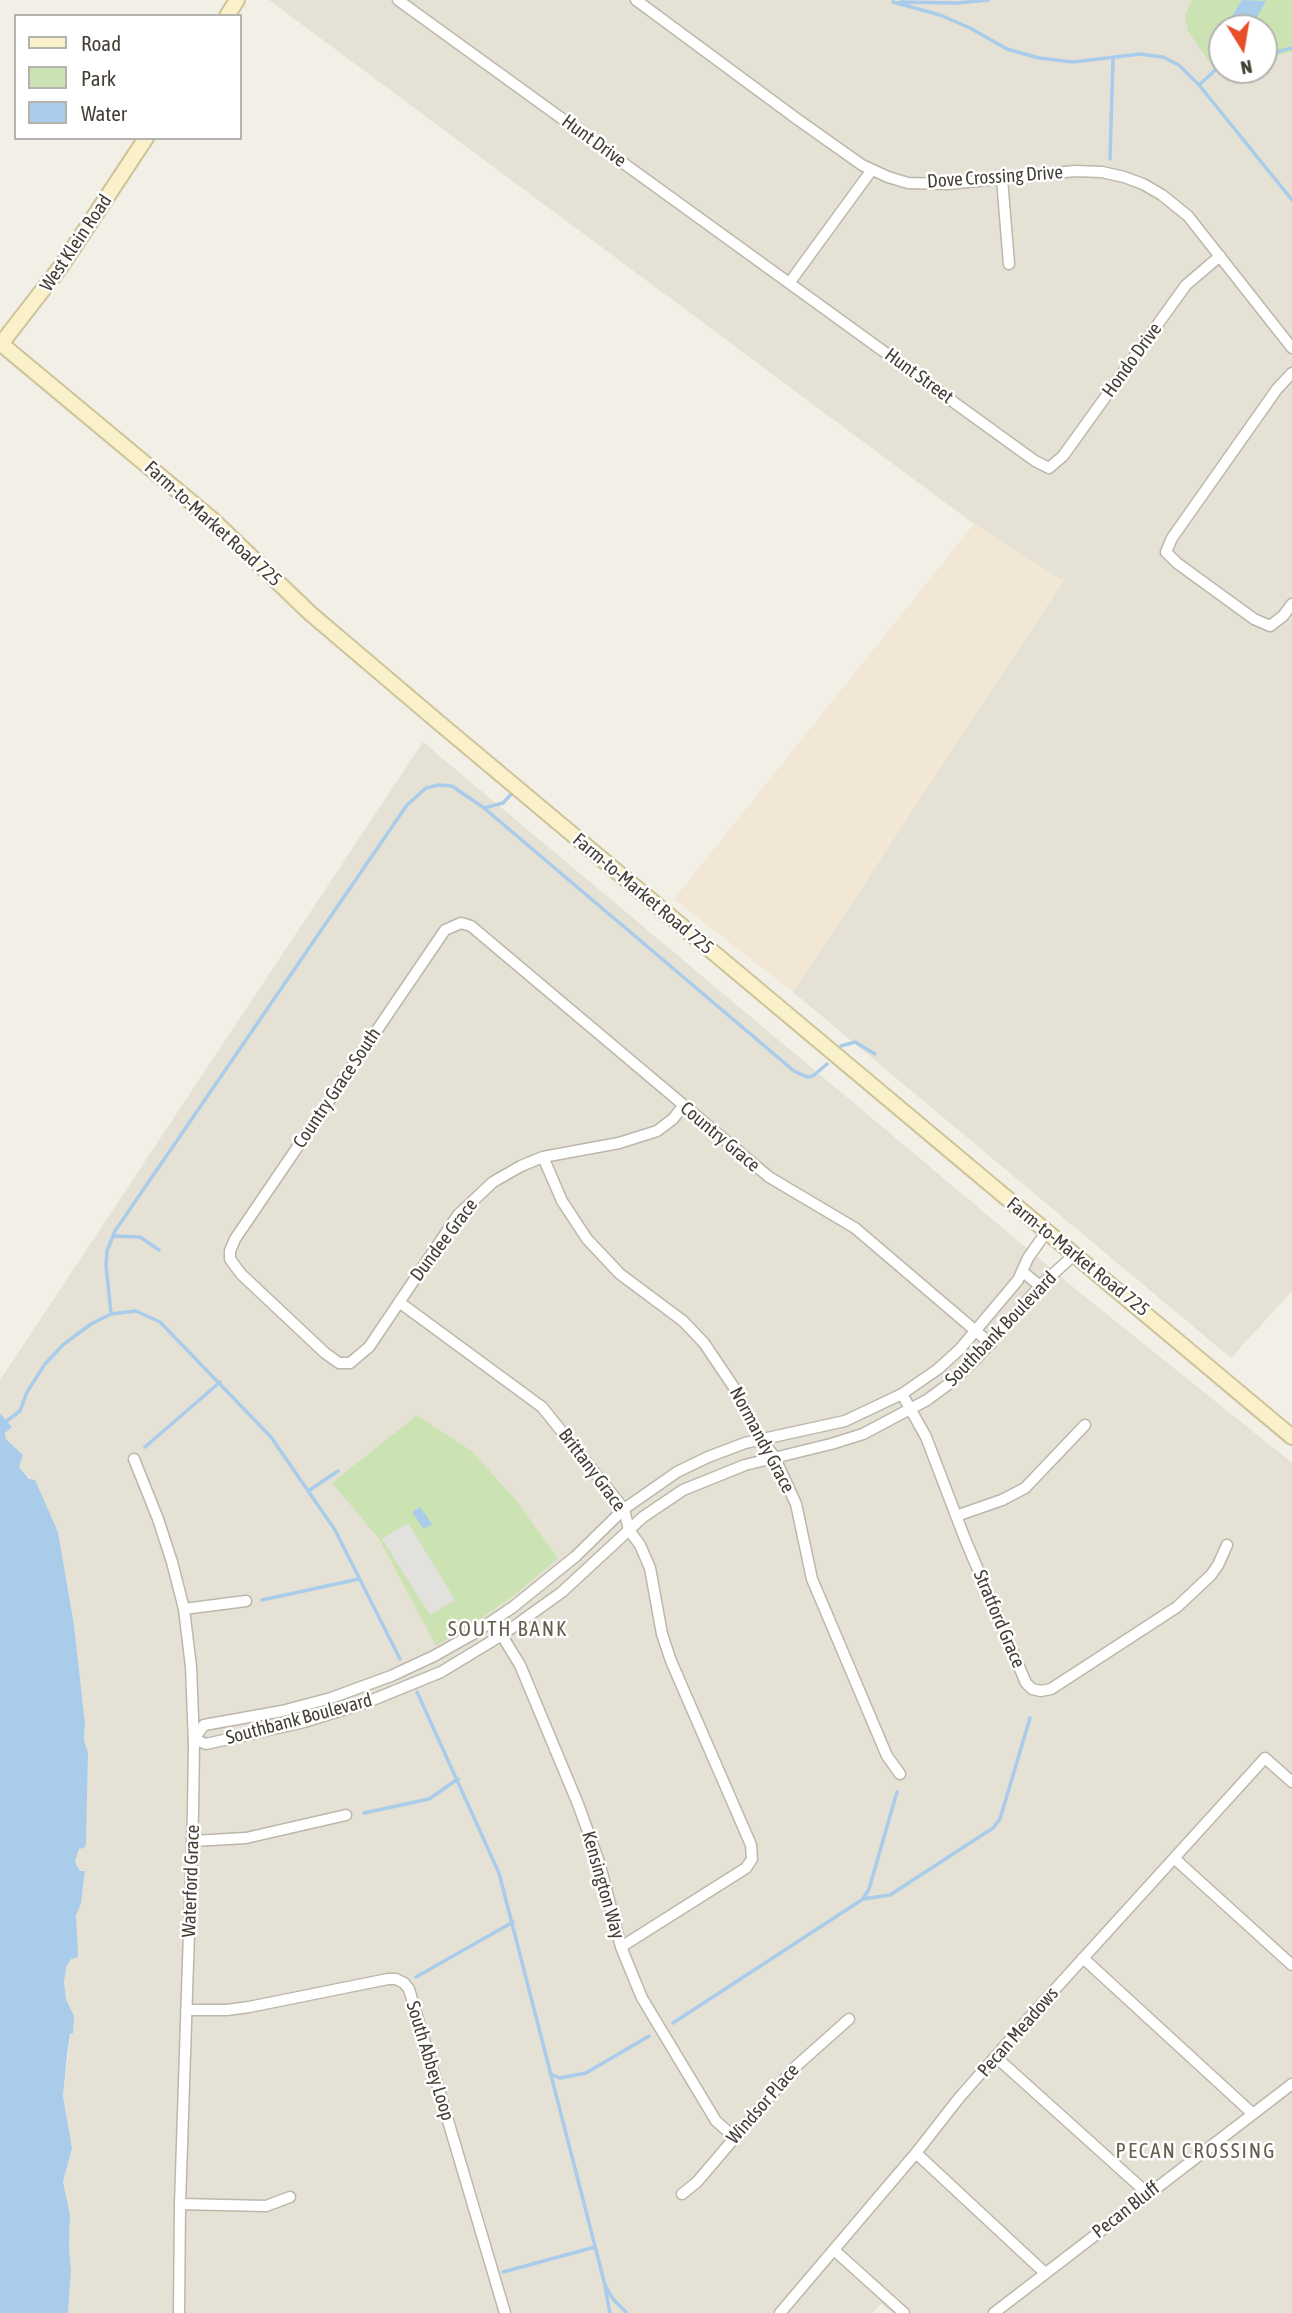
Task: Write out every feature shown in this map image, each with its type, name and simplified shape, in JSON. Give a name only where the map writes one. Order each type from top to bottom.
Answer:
[{"type":"street","name":"Hunt Drive","points":[[398,0],[790,282]]},
{"type":"street","name":"Dove Crossing Drive","points":[[636,0],[871,171],[908,183],[948,184],[1075,171],[1124,177],[1162,195],[1188,216],[1292,348]]},
{"type":"street","name":"West Klein Road","points":[[0,344],[62,265],[145,140]]},
{"type":"street","points":[[790,282],[871,171]]},
{"type":"street","points":[[1002,179],[1009,264]]},
{"type":"street","name":"Hondo Drive","points":[[1049,468],[1063,456],[1186,285],[1220,256]]},
{"type":"street","name":"Hunt Street","points":[[790,282],[1035,461],[1049,468]]},
{"type":"street","name":"Farm-to-Market Road 725","points":[[0,344],[214,521],[312,614],[447,729],[1292,1437]]},
{"type":"street","points":[[1292,373],[1269,400],[1171,538],[1166,552],[1254,619],[1270,626],[1283,616],[1292,604]]},
{"type":"street","name":"Country Grace","points":[[455,924],[471,926],[683,1107],[780,1185],[855,1228],[990,1344]]},
{"type":"street","name":"Country Grace South","points":[[345,1363],[339,1363],[325,1353],[241,1274],[230,1259],[230,1251],[235,1238],[445,930],[455,924]]},
{"type":"street","name":"Dundee Grace","points":[[345,1363],[354,1361],[365,1351],[452,1222],[470,1202],[506,1173],[543,1157],[619,1143],[649,1134],[665,1127],[683,1107]]},
{"type":"street","name":"Normandy Grace","points":[[543,1157],[562,1201],[587,1239],[620,1274],[667,1308],[704,1343],[727,1376],[760,1439],[774,1456],[796,1504],[812,1578],[887,1756],[900,1774]]},
{"type":"street","name":"Southbank Boulevard","points":[[1047,1231],[1028,1258],[1023,1272],[975,1331],[944,1363],[902,1394],[845,1421],[799,1433],[760,1439],[694,1463],[661,1482],[624,1509],[550,1578],[493,1621],[446,1650],[351,1691],[300,1706],[204,1725],[194,1739],[205,1744],[304,1722],[356,1706],[441,1672],[502,1635],[562,1592],[656,1508],[697,1483],[774,1456],[847,1439],[912,1410],[950,1383],[990,1344],[1040,1286],[1075,1254]]},
{"type":"street","points":[[1023,1272],[1040,1286]]},
{"type":"street","name":"Brittany Grace","points":[[399,1302],[542,1407],[624,1509],[629,1530],[646,1556],[666,1647],[751,1845],[752,1859],[746,1868],[621,1947]]},
{"type":"street","name":"Stratford Grace","points":[[902,1394],[932,1452],[1026,1683],[1037,1691],[1051,1689],[1177,1607],[1211,1574],[1219,1564],[1227,1545]]},
{"type":"street","points":[[956,1516],[1002,1500],[1025,1488],[1085,1425]]},
{"type":"street","name":"Waterford Grace","points":[[134,1459],[159,1518],[184,1609],[191,1667],[194,1739],[179,2313]]},
{"type":"street","points":[[184,1609],[246,1601]]},
{"type":"street","name":"Kensington Way","points":[[493,1621],[520,1665],[587,1825],[621,1947],[651,2013],[716,2121],[734,2137]]},
{"type":"street","name":"Pecan Meadows","points":[[780,2313],[916,2153],[959,2098],[1265,1758],[1292,1782]]},
{"type":"street","points":[[192,1841],[246,1838],[346,1815]]},
{"type":"street","points":[[1175,1859],[1292,1965]]},
{"type":"street","points":[[1083,1958],[1252,2114]]},
{"type":"street","name":"South Abbey Loop","points":[[186,2010],[249,2007],[388,1979],[404,1983],[413,2002],[505,2313]]},
{"type":"street","name":"Windsor Place","points":[[682,2194],[697,2182],[794,2067],[849,2019]]},
{"type":"street","points":[[997,2058],[1147,2193]]},
{"type":"street","name":"Pecan Bluff","points":[[994,2313],[1292,2084]]},
{"type":"street","points":[[916,2153],[1045,2273]]},
{"type":"street","points":[[180,2204],[266,2206],[289,2197]]},
{"type":"street","points":[[834,2250],[904,2313]]},
{"type":"shaded area","points":[[269,0],[1192,0],[1185,15],[1208,57],[1208,84],[1278,84],[1278,56],[1292,52],[1292,1291],[1231,1358],[793,992],[1063,581],[974,524]]},
{"type":"shaded area","points":[[974,524],[1063,581],[793,992],[674,899]]},
{"type":"shaded area","name":"SOUTH BANK","points":[[423,742],[1078,1291],[1292,1463],[1292,2313],[892,2313],[881,2304],[873,2313],[68,2313],[71,2270],[70,2214],[63,2182],[72,2148],[63,2096],[73,2014],[66,1999],[64,1981],[67,1965],[76,1946],[76,1916],[83,1889],[84,1871],[80,1871],[75,1862],[79,1849],[86,1844],[88,1753],[84,1740],[85,1724],[74,1625],[58,1532],[37,1486],[19,1467],[23,1455],[6,1439],[5,1433],[12,1427],[0,1413],[0,1380]],"holes":[[[417,1415],[472,1451],[516,1500],[558,1558],[516,1594],[476,1622],[436,1645],[379,1539],[333,1483]]]},
{"type":"shaded area","points":[[408,1523],[455,1600],[430,1615],[382,1539]]},
{"type":"green space","points":[[1192,0],[1292,0],[1292,52],[1278,56],[1278,14],[1208,14],[1208,60],[1188,31],[1185,15]]},
{"type":"green space","points":[[417,1415],[472,1451],[516,1500],[558,1558],[516,1594],[436,1646],[379,1539],[332,1483]]},
{"type":"water","points":[[1242,0],[1266,1],[1259,14],[1233,14]]},
{"type":"water","points":[[0,1413],[12,1427],[5,1433],[6,1439],[23,1455],[19,1467],[29,1479],[35,1480],[58,1532],[74,1625],[85,1724],[84,1740],[88,1753],[86,1845],[79,1849],[75,1862],[80,1871],[85,1871],[81,1903],[76,1916],[78,1957],[71,1959],[67,1965],[64,1981],[66,1999],[74,2016],[63,2096],[72,2148],[63,2182],[70,2214],[71,2270],[68,2313],[0,2313]]},
{"type":"water","points":[[420,1507],[432,1524],[424,1529],[412,1512]]},
{"type":"waterway","points":[[900,2],[957,3],[988,0]]},
{"type":"waterway","points":[[893,2],[940,15],[1007,49],[1039,58],[1073,62],[1140,54],[1163,57],[1179,65],[1199,85],[1292,200]]},
{"type":"waterway","points":[[1278,52],[1292,48]]},
{"type":"waterway","points":[[1110,159],[1113,59]]},
{"type":"waterway","points":[[1199,85],[1208,77]]},
{"type":"waterway","points":[[111,1314],[106,1265],[107,1251],[115,1231],[407,805],[426,788],[452,786],[484,808],[794,1071],[807,1077],[813,1076],[827,1064]]},
{"type":"waterway","points":[[484,808],[503,803],[513,792]]},
{"type":"waterway","points":[[841,1046],[855,1042],[875,1054]]},
{"type":"waterway","points":[[113,1236],[140,1237],[159,1250]]},
{"type":"waterway","points":[[0,1426],[20,1411],[27,1392],[45,1364],[64,1344],[91,1324],[111,1314],[136,1311],[160,1322],[271,1437],[335,1530],[400,1659]]},
{"type":"waterway","points":[[145,1447],[220,1382]]},
{"type":"waterway","points":[[308,1491],[338,1471]]},
{"type":"waterway","points":[[262,1600],[359,1579]]},
{"type":"waterway","points":[[417,1692],[499,1873],[605,2285],[613,2299],[627,2313]]},
{"type":"waterway","points":[[673,2023],[863,1899],[890,1895],[993,1828],[1000,1819],[1030,1718]]},
{"type":"waterway","points":[[364,1813],[429,1799],[458,1779]]},
{"type":"waterway","points":[[863,1899],[869,1889],[897,1792]]},
{"type":"waterway","points":[[416,1977],[513,1922]]},
{"type":"waterway","points":[[550,2074],[560,2078],[586,2073],[649,2036]]},
{"type":"waterway","points":[[503,2272],[595,2247]]},
{"type":"waterway","points":[[605,2287],[610,2313]]},
{"type":"district","name":"SOUTH BANK","points":[[508,1629]]},
{"type":"district","name":"PECAN CROSSING","points":[[1196,2151]]}]
